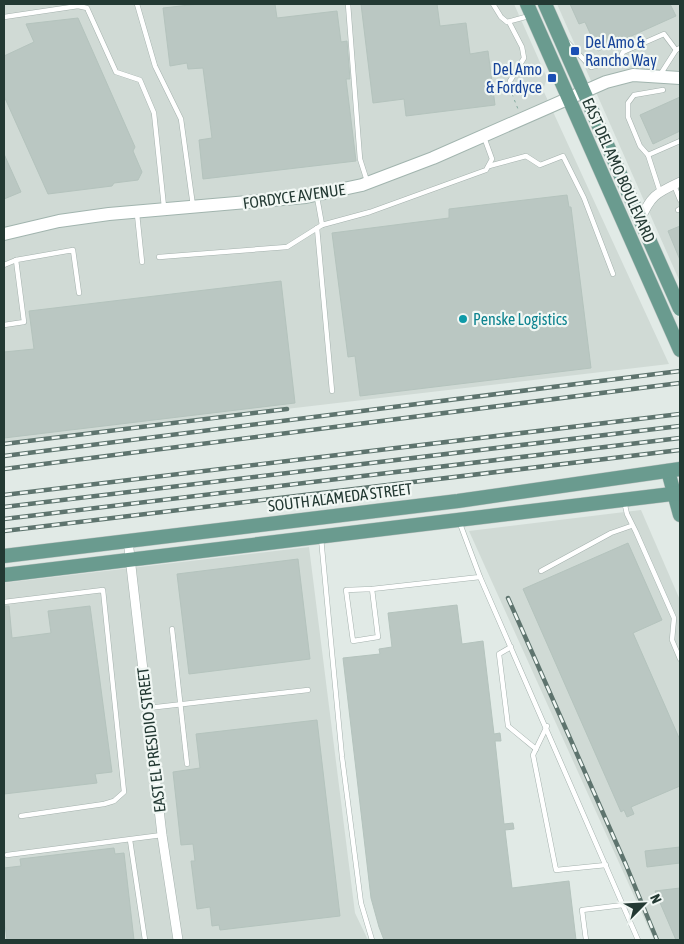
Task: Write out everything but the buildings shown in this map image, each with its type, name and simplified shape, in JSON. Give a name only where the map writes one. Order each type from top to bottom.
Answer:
[{"type":"main road","name":"EAST DEL AMO BOULEVARD","points":[[545,4],[680,312]]},
{"type":"main road","name":"EAST DEL AMO BOULEVARD","points":[[530,9],[680,350]]},
{"type":"main road","points":[[674,470],[680,515]]},
{"type":"main road","name":"SOUTH ALAMEDA STREET","points":[[4,556],[458,501],[674,470]]},
{"type":"main road","points":[[4,575],[677,493]]},
{"type":"main road","points":[[458,501],[459,520]]},
{"type":"street","name":"FORDYCE AVENUE","points":[[4,234],[59,221],[316,195],[368,183],[393,175],[606,82],[633,75],[680,78]]},
{"type":"street","points":[[677,183],[654,194],[646,205],[639,225],[680,312]]},
{"type":"street","name":"EAST EL PRESIDIO STREET","points":[[128,540],[146,708],[162,835],[178,940]]},
{"type":"lane","points":[[137,4],[155,66],[181,119],[193,207]]},
{"type":"lane","points":[[348,4],[360,158],[368,183]]},
{"type":"lane","points":[[493,4],[501,17],[509,22],[522,47],[524,58],[510,81],[510,87]]},
{"type":"lane","points":[[4,17],[78,6],[87,8],[116,72],[140,80],[154,113],[165,210]]},
{"type":"lane","points":[[509,22],[530,9]]},
{"type":"lane","points":[[560,37],[579,52],[584,62],[591,66],[620,59],[623,52],[664,34],[678,49],[660,76]]},
{"type":"lane","points":[[660,192],[648,154],[640,146],[628,117],[628,103],[634,96],[663,90]]},
{"type":"lane","points":[[484,136],[492,159],[489,166]]},
{"type":"lane","points":[[648,154],[680,141]]},
{"type":"lane","points":[[159,257],[287,247],[322,225],[370,212],[482,172],[489,166],[526,156],[540,165],[564,156],[584,198],[613,274]]},
{"type":"lane","points":[[677,183],[680,200]]},
{"type":"lane","points":[[316,195],[322,225]]},
{"type":"lane","points":[[136,212],[142,262]]},
{"type":"lane","points":[[317,228],[332,392]]},
{"type":"lane","points":[[4,265],[16,260],[73,250],[79,293]]},
{"type":"lane","points":[[4,325],[24,322],[16,260]]},
{"type":"lane","points":[[624,499],[631,526],[636,532],[674,618],[672,640],[680,659]]},
{"type":"lane","points":[[459,520],[480,577],[547,726],[638,940]]},
{"type":"lane","points":[[541,571],[611,533],[631,526]]},
{"type":"lane","points":[[321,537],[342,757],[360,903],[372,940]]},
{"type":"lane","points":[[372,589],[378,637],[353,641],[346,590],[372,589],[480,577]]},
{"type":"lane","points":[[4,602],[103,590],[124,792],[114,801],[104,804],[21,816]]},
{"type":"lane","points":[[172,629],[182,704],[187,764]]},
{"type":"lane","points":[[512,647],[499,654],[508,726],[536,749]]},
{"type":"lane","points":[[146,708],[308,690]]},
{"type":"lane","points":[[547,726],[533,755],[556,870],[606,865]]},
{"type":"lane","points":[[8,855],[162,835]]},
{"type":"lane","points":[[130,840],[145,940]]},
{"type":"lane","points":[[586,940],[582,910],[623,905]]},
{"type":"path","points":[[510,87],[522,119]]},
{"type":"shaded area","points":[[4,4],[514,4],[547,78],[543,90],[669,364],[4,442]]},
{"type":"shaded area","points":[[557,4],[680,4],[680,282]]},
{"type":"shaded area","points":[[641,510],[680,600],[680,940],[654,940],[469,531]]},
{"type":"shaded area","points":[[309,547],[355,913],[368,940],[4,940],[4,583]]},
{"type":"railway","points":[[4,456],[680,371]]},
{"type":"railway","points":[[4,469],[680,383]]},
{"type":"railway","points":[[4,444],[287,409]]},
{"type":"railway","points":[[4,495],[680,414]]},
{"type":"railway","points":[[4,507],[680,426]]},
{"type":"railway","points":[[4,519],[680,438]]},
{"type":"railway","points":[[4,531],[680,450]]},
{"type":"railway","points":[[508,598],[626,865],[657,940]]},
{"type":"place","name":"Del Amo & Rancho Way","points":[[575,51]]},
{"type":"place","name":"Del Amo & Fordyce","points":[[552,78]]},
{"type":"place","name":"Penske Logistics","points":[[463,319]]}]
